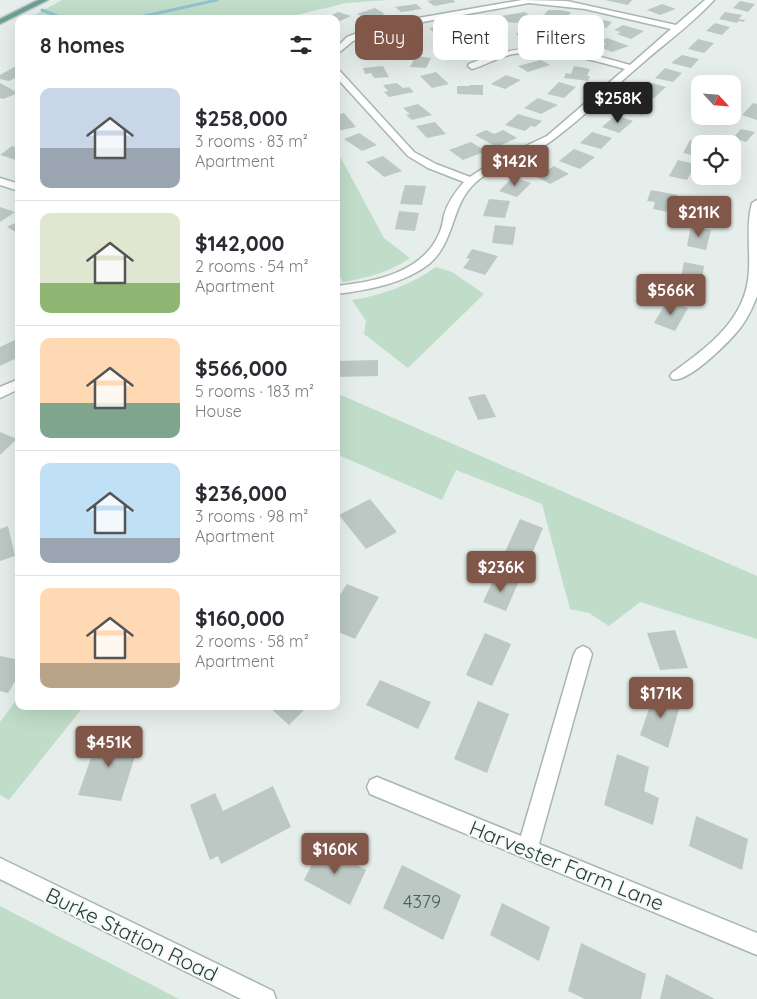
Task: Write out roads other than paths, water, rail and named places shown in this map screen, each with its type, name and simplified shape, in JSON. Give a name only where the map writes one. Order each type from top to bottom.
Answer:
[{"type":"main road","points":[[0,13],[26,0]]},
{"type":"main road","points":[[0,22],[44,0]]},
{"type":"street","points":[[340,289],[385,281],[405,273],[426,260],[443,239],[453,205],[460,193],[472,181],[481,174],[535,148],[550,138],[710,0]]},
{"type":"street","points":[[340,49],[350,39],[381,27],[529,1],[552,1],[584,5],[676,28]]},
{"type":"street","points":[[472,66],[494,56],[545,49],[574,53],[631,68]]},
{"type":"street","points":[[340,76],[411,154],[432,166],[472,181]]},
{"type":"street","points":[[0,181],[15,187]]},
{"type":"street","points":[[677,376],[719,343],[746,311],[752,294],[754,280],[753,217],[757,203]]},
{"type":"street","points":[[0,393],[15,384]]},
{"type":"street","points":[[527,848],[582,654]]},
{"type":"street","name":"Harvester Farm Lane","points":[[377,787],[757,944]]},
{"type":"street","name":"Burke Station Road","points":[[0,868],[265,999]]},
{"type":"waterway","points":[[149,15],[217,0]]},
{"type":"waterway","points":[[42,10],[55,15]]}]
